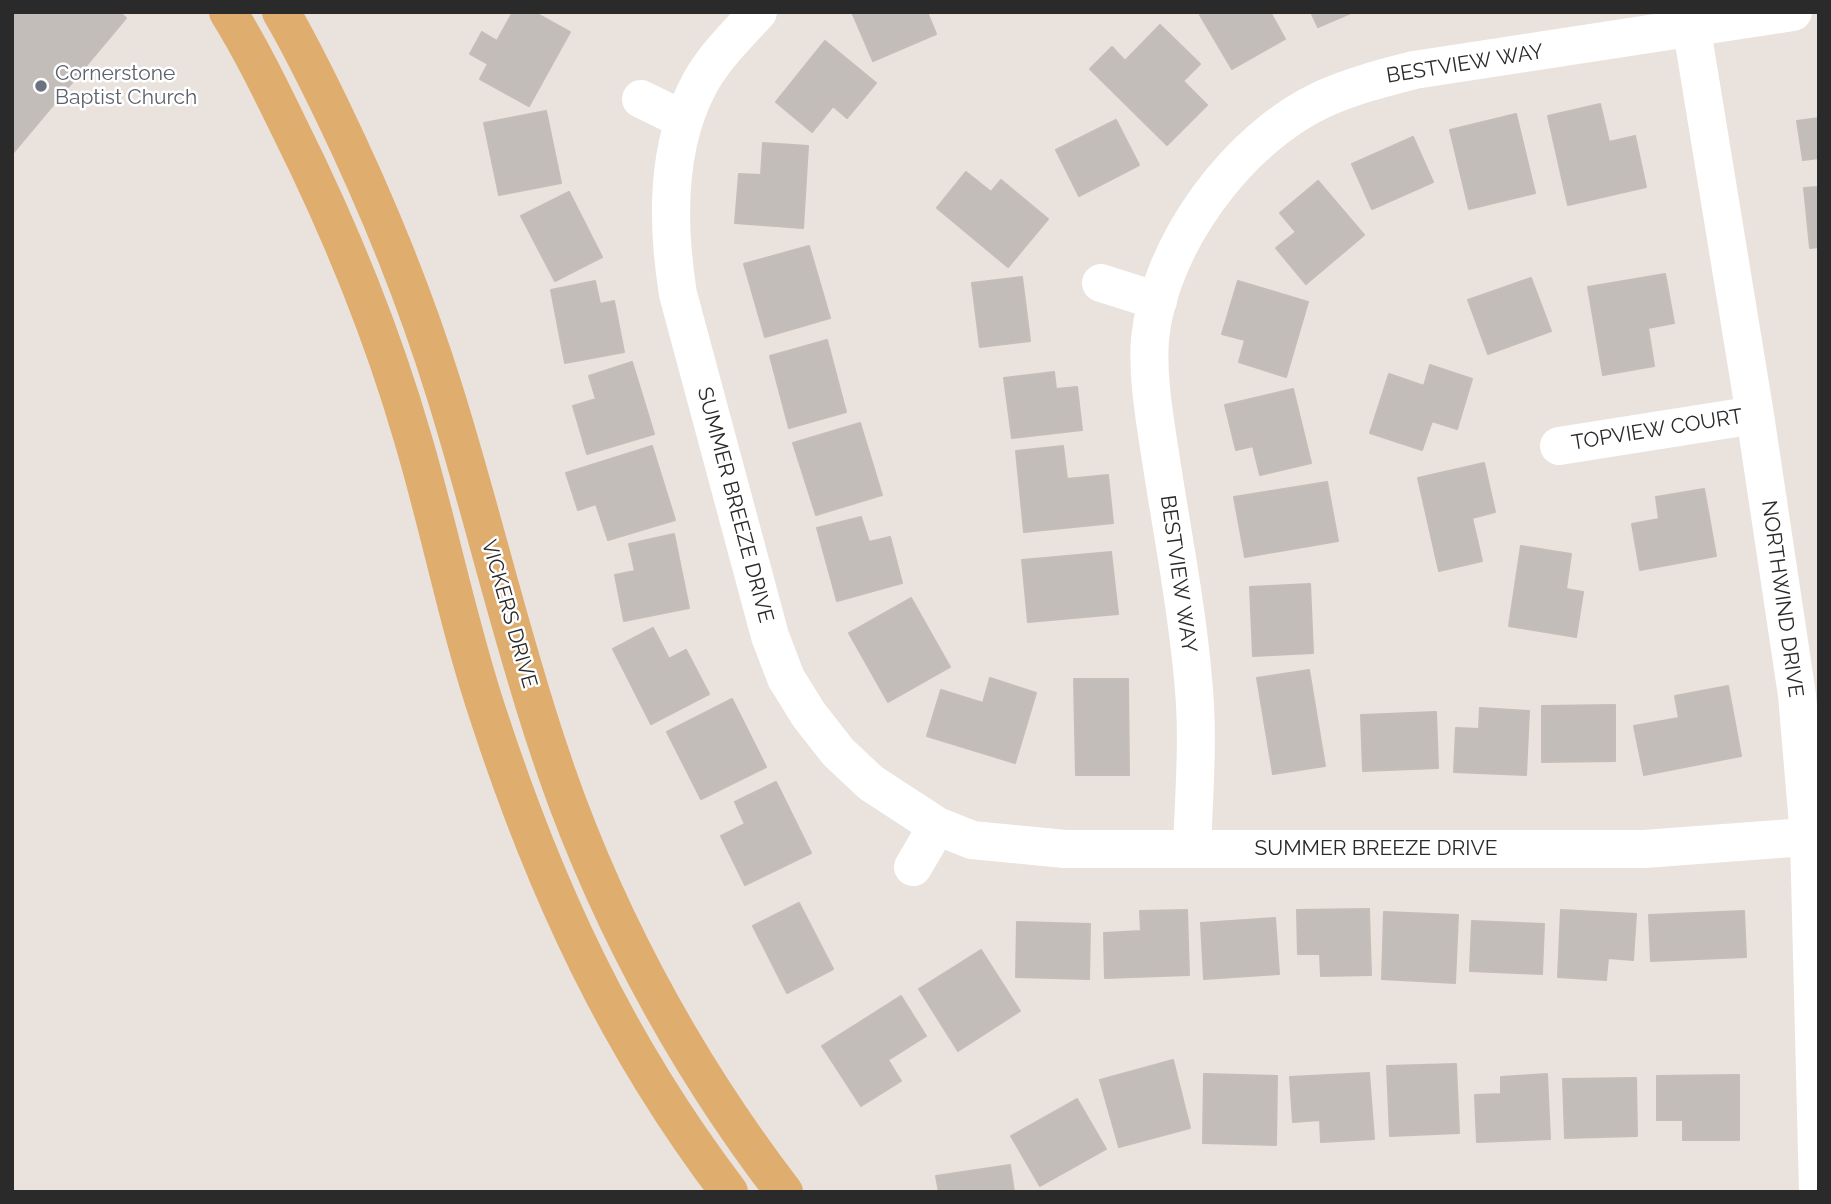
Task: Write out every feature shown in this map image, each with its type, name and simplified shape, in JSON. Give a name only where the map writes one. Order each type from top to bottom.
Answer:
[{"type":"main road","points":[[228,12],[314,177],[384,352],[413,437],[486,711],[527,827],[561,909],[625,1037],[729,1192]]},
{"type":"main road","name":"VICKERS DRIVE","points":[[281,12],[296,36],[354,156],[419,316],[445,393],[546,741],[596,873],[669,1017],[710,1086],[784,1192]]},
{"type":"street","name":"SUMMER BREEZE DRIVE","points":[[758,12],[700,83],[684,120],[674,172],[670,220],[672,256],[678,294],[770,636],[786,678],[809,715],[838,752],[871,783],[937,826],[972,839],[1065,849],[1644,849],[1814,836]]},
{"type":"street","name":"BESTVIEW WAY","points":[[1192,849],[1196,746],[1193,679],[1154,412],[1150,338],[1158,301],[1172,260],[1192,221],[1216,186],[1245,155],[1282,124],[1322,100],[1370,81],[1690,21],[1793,12]]},
{"type":"street","name":"NORTHWIND DRIVE","points":[[1690,21],[1755,415],[1797,695],[1814,836],[1818,1192]]},
{"type":"street","points":[[641,99],[684,120]]},
{"type":"street","points":[[1101,283],[1158,301]]},
{"type":"street","name":"TOPVIEW COURT","points":[[1559,446],[1755,415]]},
{"type":"street","points":[[913,867],[937,826]]},
{"type":"building","name":"Cornerstone Baptist Church","points":[[12,12],[119,12],[126,18],[12,154]]},
{"type":"building","points":[[513,12],[534,12],[570,32],[529,106],[480,79],[488,64],[470,54],[482,32],[497,41]]},
{"type":"building","points":[[852,12],[927,12],[936,34],[873,61]]},
{"type":"building","points":[[1204,12],[1270,12],[1285,39],[1232,69],[1200,15]]},
{"type":"building","points":[[1311,12],[1353,12],[1318,27]]},
{"type":"building","points":[[1160,25],[1200,64],[1183,81],[1207,105],[1167,145],[1090,69],[1112,47],[1125,61]]},
{"type":"building","points":[[825,41],[876,83],[847,118],[833,106],[812,132],[776,102]]},
{"type":"building","points":[[1600,104],[1609,142],[1635,136],[1646,187],[1568,205],[1548,116]]},
{"type":"building","points":[[546,111],[561,183],[499,195],[484,123]]},
{"type":"building","points":[[1516,114],[1535,193],[1469,209],[1450,130]]},
{"type":"building","points":[[1819,118],[1819,158],[1803,160],[1797,121]]},
{"type":"building","points":[[1116,120],[1139,165],[1079,196],[1056,150]]},
{"type":"building","points":[[1413,137],[1433,182],[1372,209],[1352,164]]},
{"type":"building","points":[[763,143],[808,146],[803,228],[735,223],[739,174],[761,175]]},
{"type":"building","points":[[966,172],[991,192],[1001,180],[1048,219],[1008,267],[937,208]]},
{"type":"building","points":[[1318,181],[1364,235],[1306,284],[1276,248],[1296,232],[1280,213]]},
{"type":"building","points":[[1819,187],[1819,247],[1810,248],[1804,188]]},
{"type":"building","points":[[569,192],[602,257],[555,281],[521,216]]},
{"type":"building","points":[[809,246],[830,318],[765,337],[744,264]]},
{"type":"building","points":[[1665,274],[1674,323],[1648,328],[1654,366],[1603,375],[1588,287]]},
{"type":"building","points":[[1022,277],[1030,341],[980,347],[972,283]]},
{"type":"building","points":[[1531,278],[1551,331],[1488,354],[1468,300]]},
{"type":"building","points":[[595,281],[600,304],[614,301],[624,352],[565,363],[551,290]]},
{"type":"building","points":[[1238,281],[1308,302],[1286,377],[1239,362],[1245,340],[1222,334]]},
{"type":"building","points":[[827,340],[846,412],[789,428],[770,356]]},
{"type":"building","points":[[632,362],[654,434],[587,454],[573,406],[596,399],[589,376]]},
{"type":"building","points":[[1430,365],[1472,379],[1457,429],[1432,421],[1422,450],[1370,433],[1389,374],[1424,386]]},
{"type":"building","points":[[1054,372],[1056,389],[1077,387],[1082,430],[1012,438],[1004,378]]},
{"type":"building","points":[[1293,389],[1311,463],[1260,475],[1253,446],[1236,450],[1225,405]]},
{"type":"building","points":[[860,423],[882,495],[816,515],[793,443]]},
{"type":"building","points":[[652,446],[675,520],[608,540],[596,504],[578,510],[566,473]]},
{"type":"building","points":[[1063,446],[1067,479],[1108,475],[1113,523],[1024,532],[1016,451]]},
{"type":"building","points":[[1484,463],[1495,512],[1472,518],[1482,561],[1439,571],[1418,478]]},
{"type":"building","points":[[1327,482],[1338,541],[1245,557],[1234,497]]},
{"type":"building","points":[[1704,489],[1716,556],[1640,570],[1632,524],[1659,519],[1656,497]]},
{"type":"building","points":[[861,517],[869,542],[890,537],[902,583],[837,601],[817,528]]},
{"type":"building","points":[[674,534],[689,608],[624,621],[615,575],[635,571],[629,544]]},
{"type":"building","points":[[1521,546],[1571,554],[1566,589],[1583,592],[1576,637],[1509,626]]},
{"type":"building","points":[[1111,552],[1118,614],[1028,622],[1022,560]]},
{"type":"building","points":[[1310,584],[1313,653],[1253,656],[1250,587]]},
{"type":"building","points":[[911,598],[950,667],[888,702],[849,633]]},
{"type":"building","points":[[653,628],[669,659],[686,650],[709,694],[651,724],[613,649]]},
{"type":"building","points":[[1309,670],[1325,766],[1273,774],[1257,678]]},
{"type":"building","points":[[990,678],[1036,693],[1015,763],[927,736],[941,690],[983,703]]},
{"type":"building","points":[[1074,679],[1128,679],[1129,775],[1076,775]]},
{"type":"building","points":[[1728,686],[1741,756],[1644,775],[1634,726],[1679,718],[1675,696]]},
{"type":"building","points":[[732,699],[766,767],[701,799],[667,732]]},
{"type":"building","points":[[1615,705],[1615,761],[1542,762],[1542,706]]},
{"type":"building","points":[[1480,708],[1529,711],[1526,775],[1454,772],[1456,728],[1479,729]]},
{"type":"building","points":[[1436,712],[1438,768],[1363,771],[1361,715]]},
{"type":"building","points":[[776,782],[811,853],[745,885],[721,836],[745,824],[735,802]]},
{"type":"building","points":[[799,903],[833,969],[787,993],[753,926]]},
{"type":"building","points":[[1369,909],[1371,975],[1321,976],[1320,954],[1298,954],[1297,910]]},
{"type":"building","points":[[1187,910],[1189,975],[1105,978],[1104,933],[1141,931],[1140,911]]},
{"type":"building","points":[[1561,910],[1636,914],[1633,960],[1608,958],[1606,980],[1558,977]]},
{"type":"building","points":[[1744,911],[1746,957],[1651,961],[1649,915]]},
{"type":"building","points":[[1384,912],[1458,915],[1455,983],[1382,979]]},
{"type":"building","points":[[1275,918],[1279,974],[1204,979],[1201,923]]},
{"type":"building","points":[[1472,921],[1544,924],[1542,974],[1470,971]]},
{"type":"building","points":[[1017,922],[1090,924],[1089,979],[1016,977]]},
{"type":"building","points":[[981,950],[1020,1011],[958,1051],[919,989]]},
{"type":"building","points":[[901,996],[926,1036],[888,1060],[901,1081],[861,1106],[822,1046]]},
{"type":"building","points":[[1173,1060],[1190,1128],[1119,1147],[1100,1080]]},
{"type":"building","points":[[1456,1064],[1459,1133],[1390,1136],[1387,1066]]},
{"type":"building","points":[[1369,1073],[1374,1139],[1321,1142],[1320,1120],[1293,1122],[1290,1077]]},
{"type":"building","points":[[1204,1074],[1277,1076],[1276,1145],[1203,1143]]},
{"type":"building","points":[[1547,1074],[1550,1139],[1477,1142],[1475,1095],[1501,1094],[1501,1077]]},
{"type":"building","points":[[1739,1075],[1739,1140],[1683,1140],[1683,1120],[1657,1120],[1657,1076]]},
{"type":"building","points":[[1636,1078],[1637,1136],[1565,1138],[1563,1079]]},
{"type":"building","points":[[1077,1099],[1106,1149],[1040,1186],[1011,1136]]},
{"type":"building","points":[[1010,1165],[1014,1192],[939,1192],[936,1176]]},
{"type":"place","name":"Cornerstone Baptist Church","points":[[41,86]]}]
